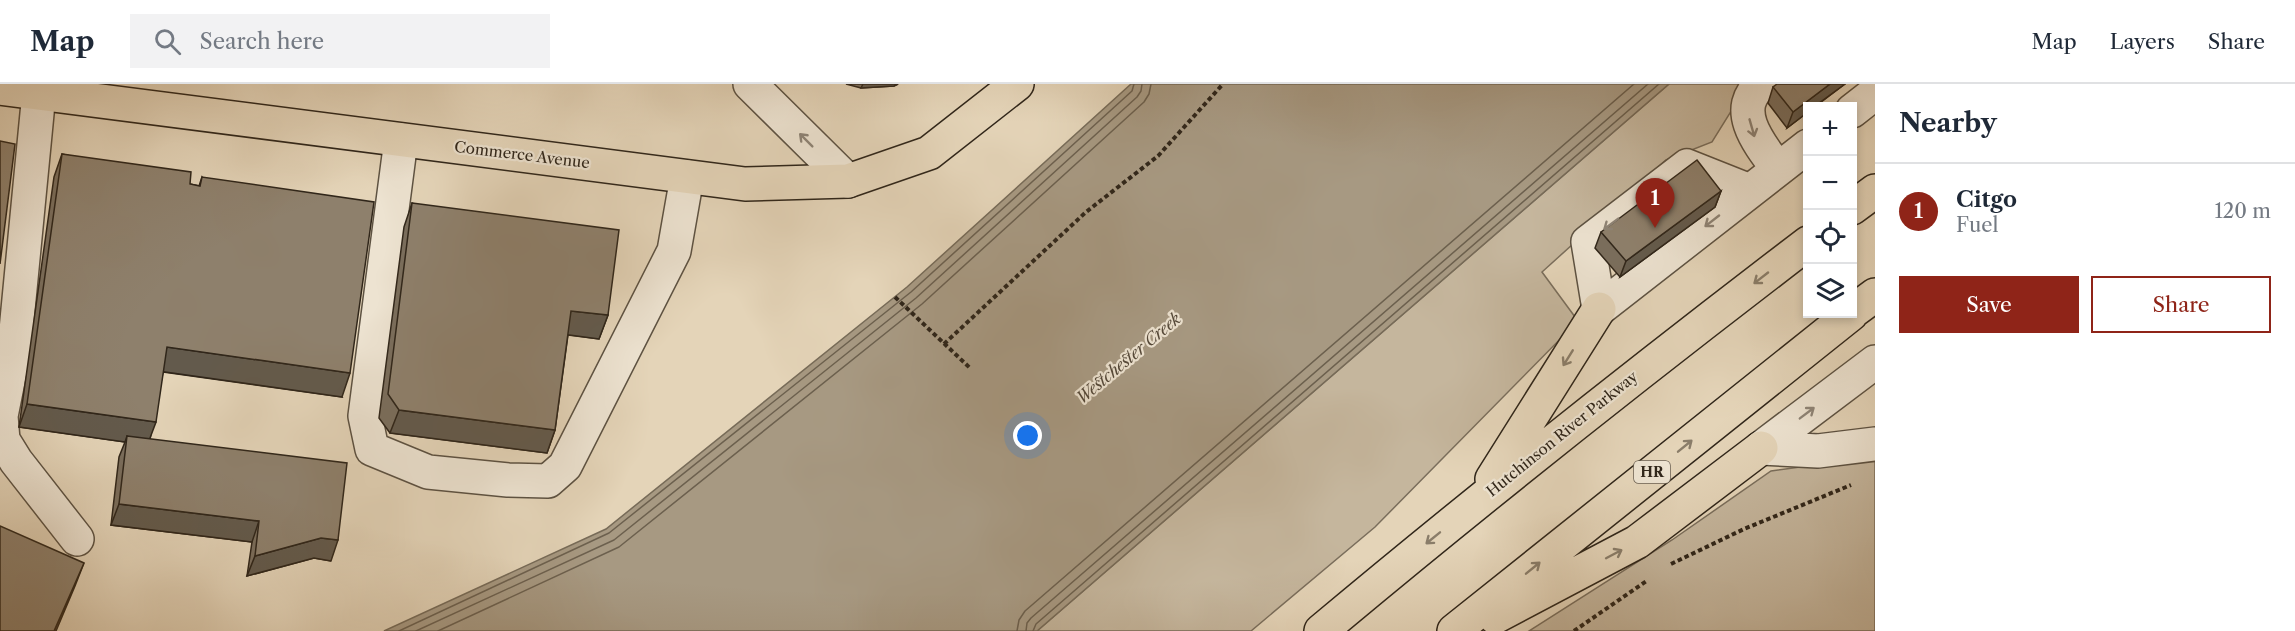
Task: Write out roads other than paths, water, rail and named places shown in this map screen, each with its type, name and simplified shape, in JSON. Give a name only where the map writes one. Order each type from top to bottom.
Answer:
[{"type":"main road","name":"Commerce Avenue","points":[[0,88],[39,93],[100,93],[401,140],[745,184],[848,182],[929,153],[1017,84]]},
{"type":"main road","points":[[1857,204],[1875,191]]},
{"type":"main road","name":"Hutchinson River Parkway","points":[[1321,631],[1478,501],[1677,343],[1803,247]]},
{"type":"main road","name":"HR","points":[[1857,309],[1875,295]]},
{"type":"main road","points":[[1478,501],[1599,309]]},
{"type":"main road","name":"HR","points":[[1454,631],[1846,318]]},
{"type":"main road","points":[[1470,631],[1636,542],[1761,448]]},
{"type":"street","points":[[750,84],[848,182]]},
{"type":"street","points":[[1762,84],[1755,89],[1747,109],[1753,135],[1778,169]]},
{"type":"street","points":[[39,93],[14,351],[1,416],[3,440],[16,461],[77,539]]},
{"type":"street","points":[[1857,107],[1875,93]]},
{"type":"street","points":[[401,140],[366,416],[372,448],[428,472],[508,480],[548,481],[565,466],[674,251],[687,177]]},
{"type":"street","points":[[1750,191],[1687,166],[1588,242],[1599,309],[1803,150]]},
{"type":"street","points":[[1761,448],[1875,362]]},
{"type":"street","points":[[1761,448],[1818,451],[1875,444]]},
{"type":"water","name":"Westchester Creek","points":[[1131,84],[1669,84],[1037,631],[384,631],[606,529],[907,287]]},
{"type":"place","name":"Citgo","points":[[1655,228]]}]
